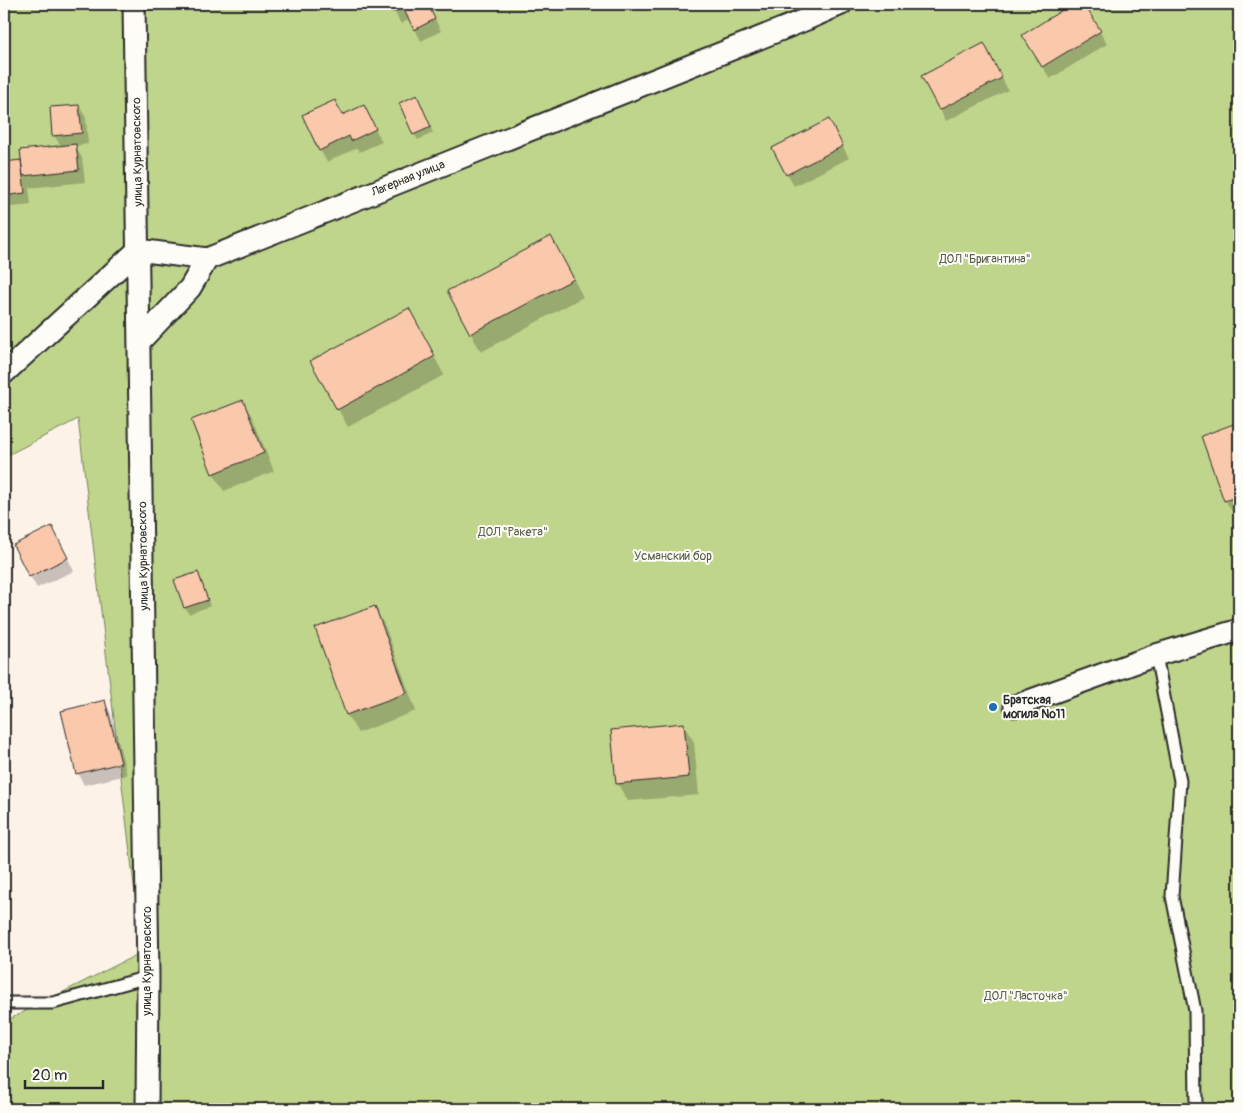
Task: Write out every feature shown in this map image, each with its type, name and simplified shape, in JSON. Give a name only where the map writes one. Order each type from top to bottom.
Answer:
[{"type":"street","name":"улица Курнатовского","points":[[134,4],[148,977],[147,1109]]},
{"type":"street","name":"Лагерная улица","points":[[138,250],[207,259],[842,4]]},
{"type":"street","points":[[4,373],[138,250]]},
{"type":"street","points":[[140,341],[190,288],[207,259]]},
{"type":"street","points":[[1015,706],[1156,655],[1239,630]]},
{"type":"lane","points":[[1156,655],[1180,781],[1172,896],[1195,1011],[1196,1109]]},
{"type":"lane","points":[[4,1003],[53,1003],[148,977]]},
{"type":"green space","name":"Усманский бор","points":[[4,4],[1239,4],[1239,1109],[4,1109],[4,1022],[142,952],[78,419],[4,457]]},
{"type":"building","points":[[388,4],[428,4],[435,19],[414,30],[403,8],[393,12]]},
{"type":"building","points":[[1072,4],[1084,4],[1101,31],[1042,67],[1022,35]]},
{"type":"building","points":[[984,43],[1002,78],[939,110],[921,76]]},
{"type":"building","points":[[417,95],[431,127],[413,135],[399,103]]},
{"type":"building","points":[[335,100],[342,115],[364,105],[376,129],[351,141],[349,136],[319,151],[302,115]]},
{"type":"building","points":[[79,105],[82,133],[52,136],[50,107]]},
{"type":"building","points":[[829,119],[843,146],[786,175],[772,148]]},
{"type":"building","points":[[76,144],[79,170],[23,176],[20,150]]},
{"type":"building","points":[[21,160],[25,193],[4,196],[4,162]]},
{"type":"building","points":[[551,236],[574,279],[470,334],[447,291]]},
{"type":"building","points":[[409,308],[435,356],[337,410],[310,361]]},
{"type":"building","points":[[243,400],[264,453],[212,474],[191,420]]},
{"type":"building","points":[[1239,422],[1239,496],[1224,501],[1201,436]]},
{"type":"building","points":[[52,526],[68,558],[29,577],[13,545]]},
{"type":"building","points":[[198,572],[208,600],[184,608],[174,580]]},
{"type":"building","points":[[375,606],[407,693],[346,715],[315,628]]},
{"type":"building","points":[[105,700],[121,763],[76,774],[61,711]]},
{"type":"building","points":[[684,723],[689,777],[616,784],[611,730]]},
{"type":"place","name":"Братская могила №11","points":[[993,707]]},
{"type":"park label","name":"ДОЛ \"Бригантина\"","points":[[985,259]]},
{"type":"park label","name":"ДОЛ \"Ракета\"","points":[[513,532]]},
{"type":"park label","name":"ДОЛ \"Ласточка\"","points":[[1026,996]]}]
